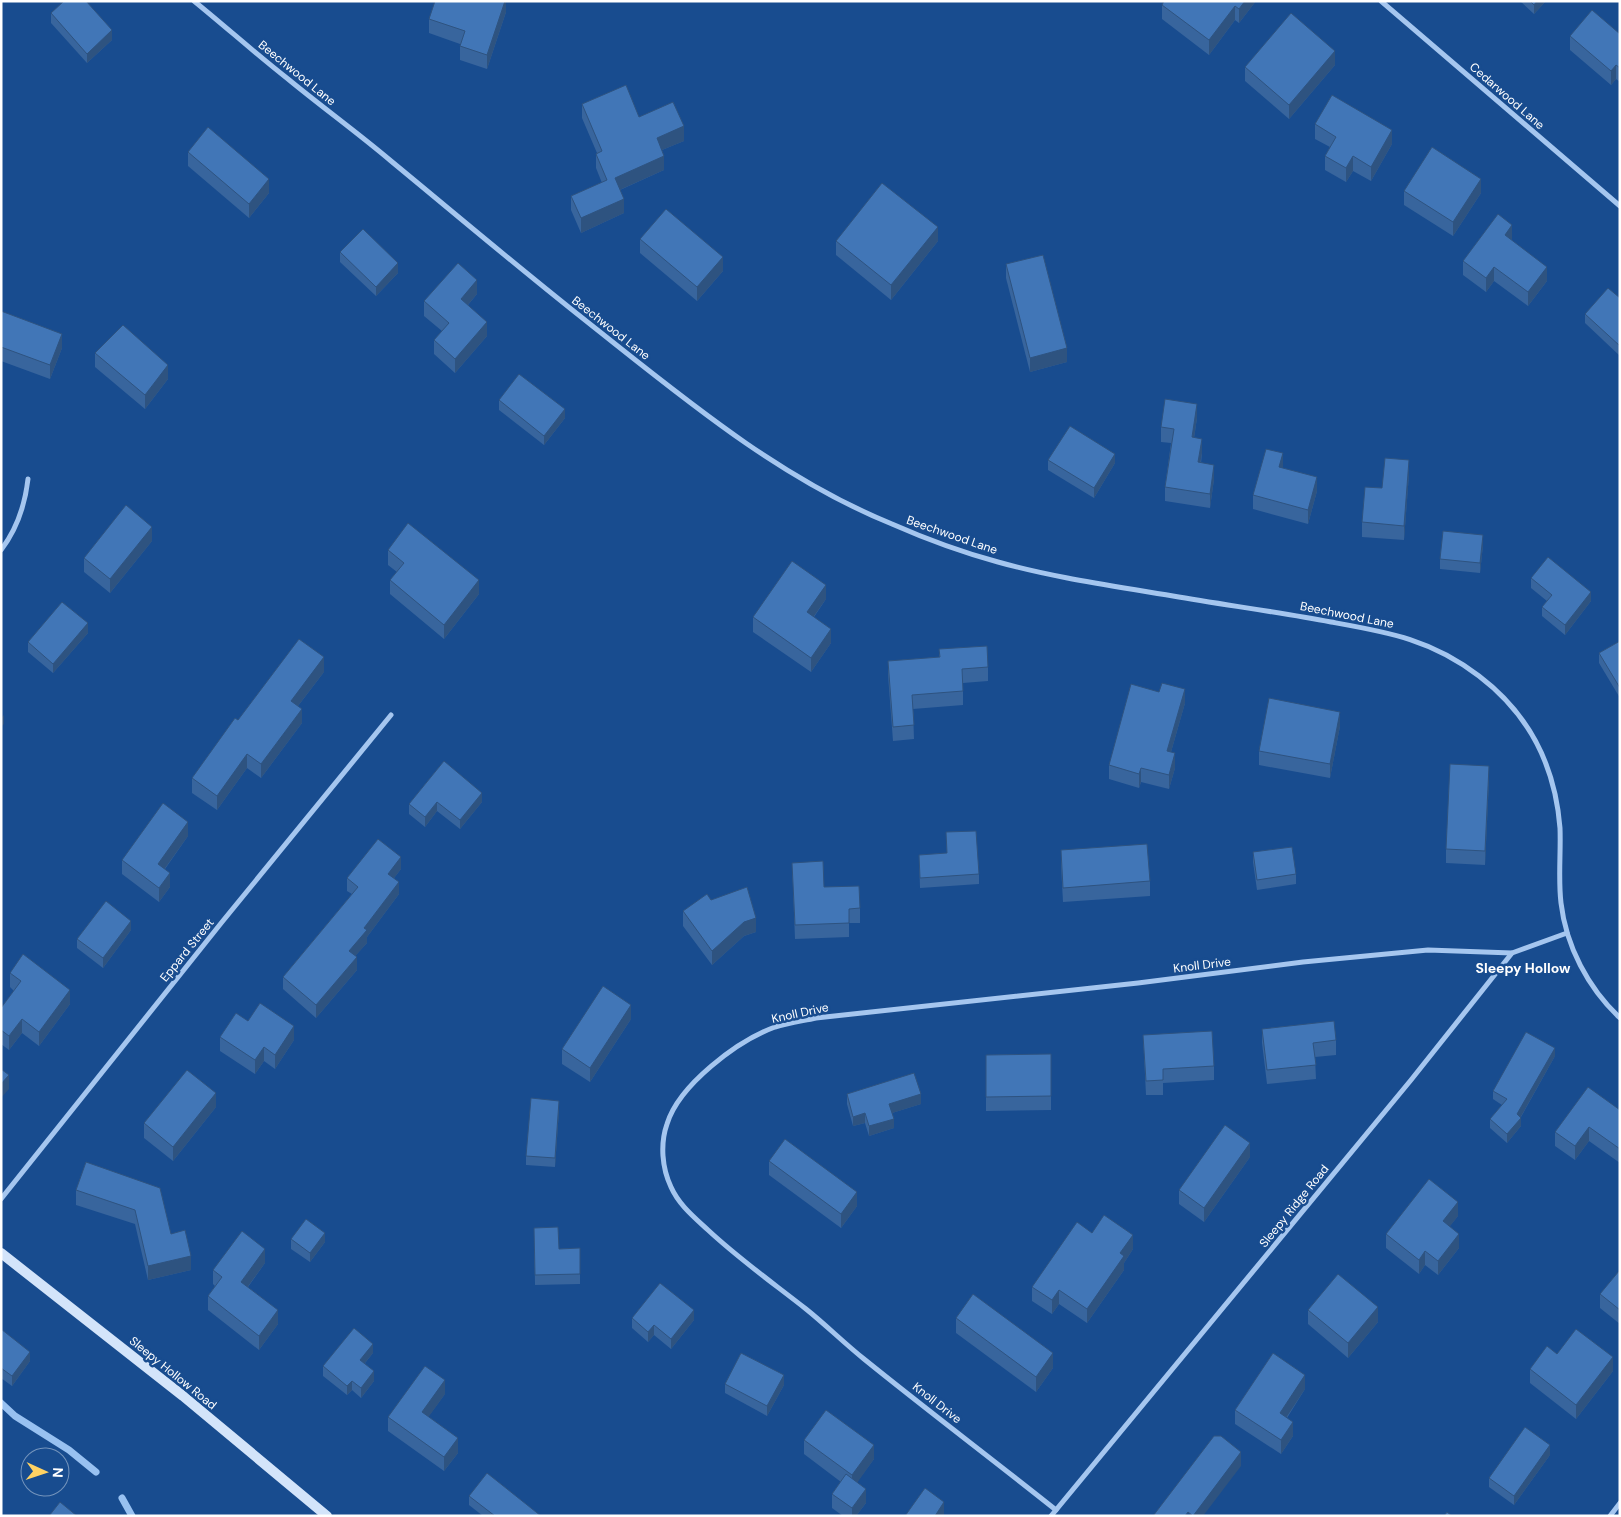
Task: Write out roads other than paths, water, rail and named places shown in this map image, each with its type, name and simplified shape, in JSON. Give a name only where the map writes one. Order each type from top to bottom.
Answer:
[{"type":"main road","name":"Sleepy Hollow Road","points":[[1,1253],[183,1396],[327,1516]]},
{"type":"street","name":"Beechwood Lane","points":[[194,1],[386,156],[548,291],[673,389],[783,467],[830,495],[886,522],[962,552],[1004,564],[1084,581],[1285,613],[1384,632],[1418,641],[1448,655],[1481,677],[1512,706],[1531,730],[1543,754],[1552,782],[1560,826],[1561,904],[1567,933],[1579,963],[1596,991],[1620,1018]]},
{"type":"street","name":"Cedarwood Lane","points":[[1381,1],[1620,206]]},
{"type":"street","points":[[1,550],[9,540],[21,515],[28,479]]},
{"type":"street","name":"Eppard Street","points":[[1,1199],[222,922],[391,715]]},
{"type":"street","points":[[1512,952],[1567,933]]},
{"type":"street","name":"Knoll Drive","points":[[1056,1510],[863,1358],[716,1238],[685,1209],[671,1189],[664,1171],[663,1139],[667,1123],[677,1104],[717,1060],[744,1042],[775,1027],[816,1018],[995,1000],[1303,962],[1428,950],[1512,952]]},
{"type":"street","name":"Sleepy Ridge Road","points":[[1051,1516],[1411,1080],[1512,952]]},
{"type":"street","points":[[1610,1516],[1620,1503]]},
{"type":"waterway","points":[[1,1403],[15,1416],[69,1450],[96,1472]]},
{"type":"waterway","points":[[122,1498],[132,1516]]},
{"type":"district","name":"Sleepy Hollow","points":[[1523,968]]}]
